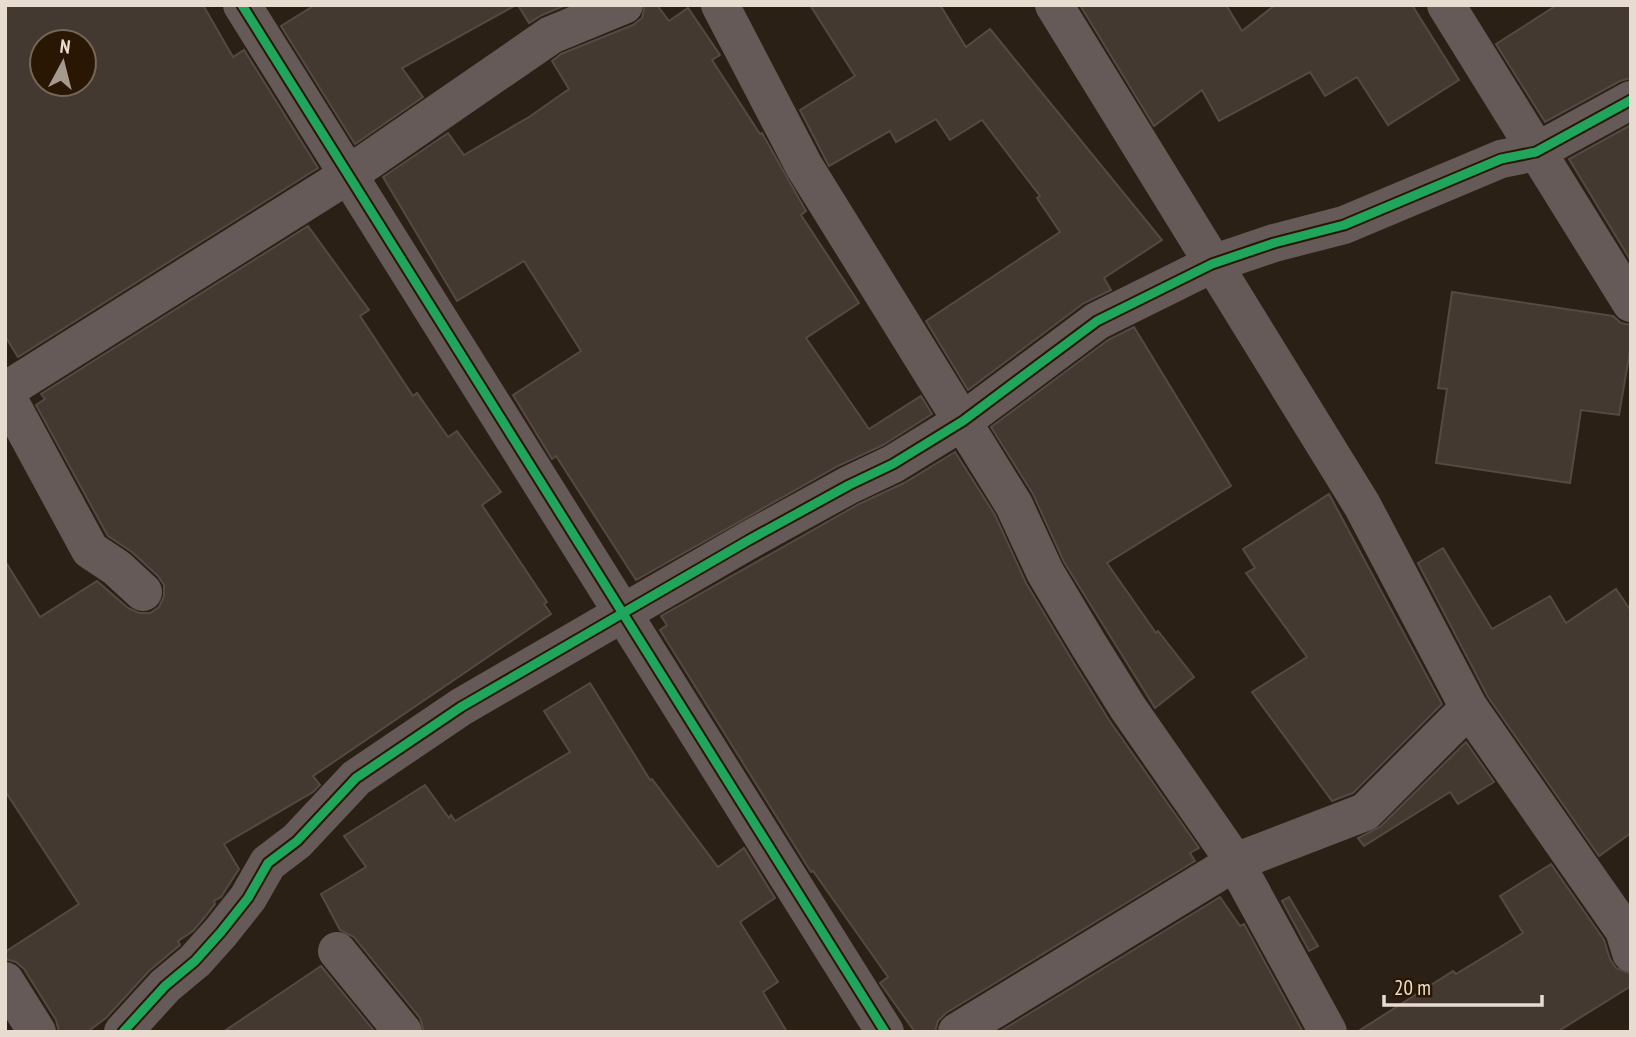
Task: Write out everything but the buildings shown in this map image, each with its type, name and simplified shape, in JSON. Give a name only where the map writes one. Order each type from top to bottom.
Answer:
[{"type":"street","points":[[242,5],[885,1032]]},
{"type":"street","points":[[143,592],[117,568],[90,550],[5,392],[348,175],[551,35],[624,5]]},
{"type":"street","points":[[720,5],[804,166],[1014,505],[1045,572],[1088,644],[1128,708],[1235,862],[1328,1032]]},
{"type":"street","points":[[1054,5],[1362,505],[1469,708],[1624,930],[1631,953]]},
{"type":"street","points":[[1446,5],[1631,303]]},
{"type":"street","points":[[123,1032],[164,986],[195,961],[221,933],[248,898],[268,863],[297,841],[356,778],[461,707],[622,612],[849,485],[893,464],[963,421],[1097,321],[1212,264],[1273,243],[1344,225],[1501,159],[1536,152],[1631,100]]},
{"type":"street","points":[[957,1032],[1235,862],[1365,812],[1469,708]]},
{"type":"street","points":[[337,951],[403,1032]]},
{"type":"street","points":[[5,981],[37,1032]]},
{"type":"cycle path","points":[[242,5],[885,1032]]},
{"type":"cycle path","points":[[123,1032],[165,986],[195,961],[221,932],[248,898],[268,863],[297,841],[356,778],[461,707],[749,540],[893,464],[963,421],[1097,321],[1212,264],[1274,243],[1344,225],[1501,159],[1536,152],[1631,100]]}]
